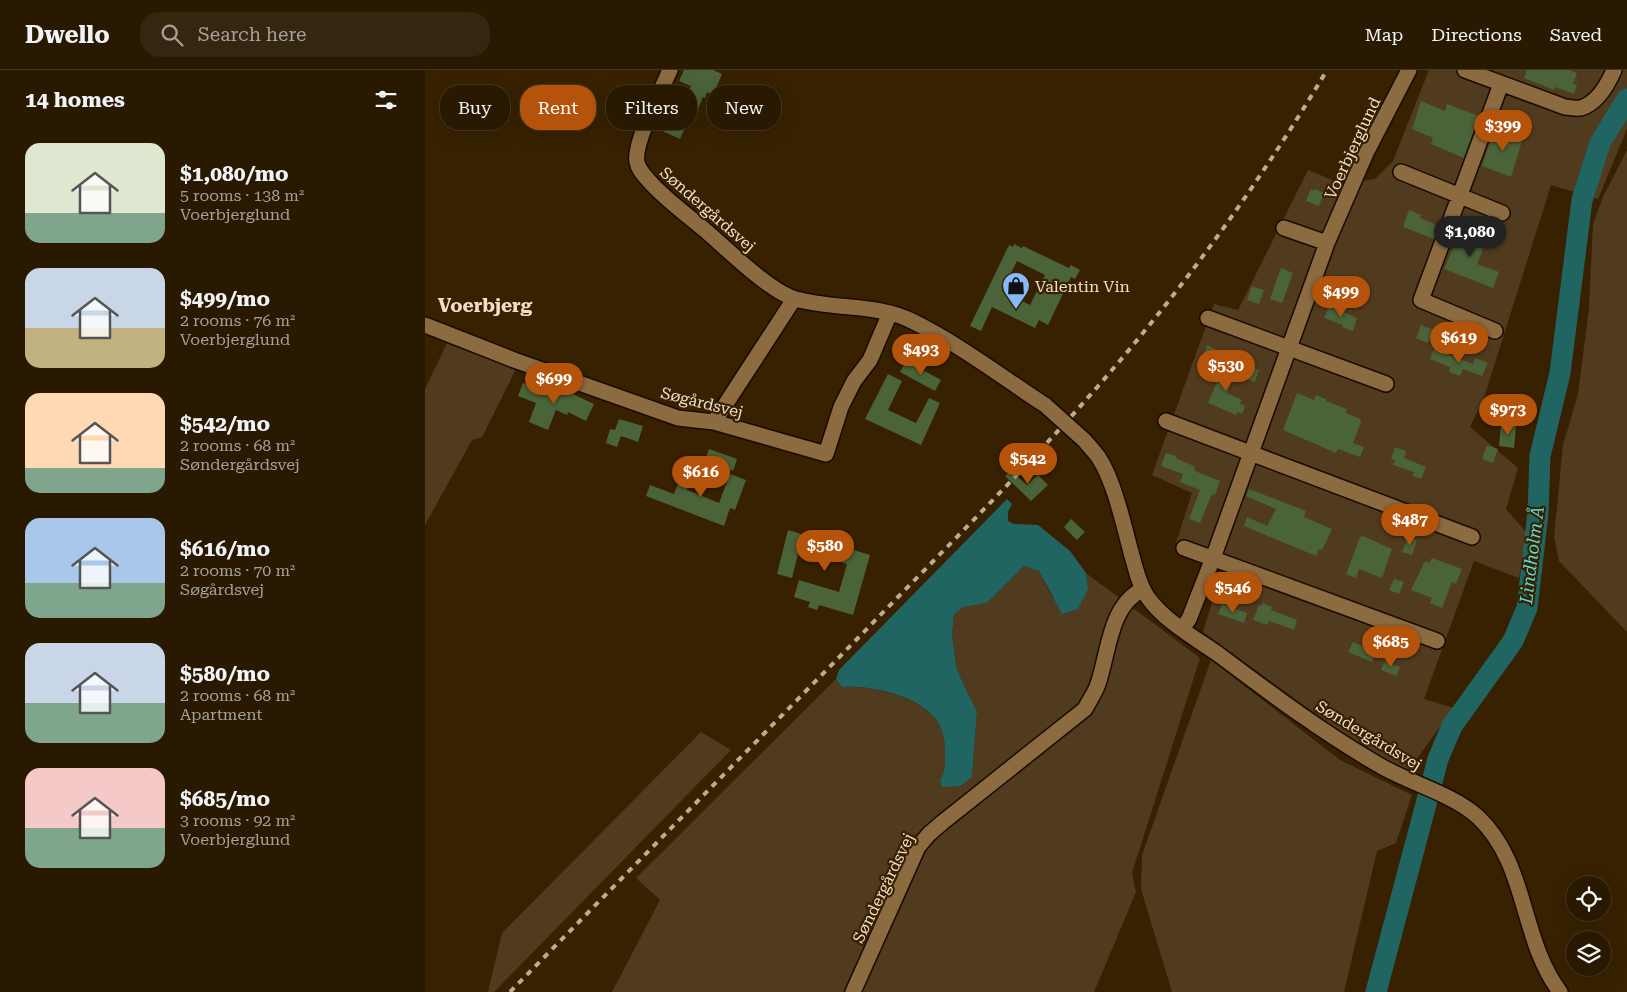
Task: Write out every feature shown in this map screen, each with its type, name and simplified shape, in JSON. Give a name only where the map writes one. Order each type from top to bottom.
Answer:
[{"type":"street","name":"Søndergårdsvej","points":[[670,70],[637,148],[637,161],[640,170],[649,182],[769,285],[793,299],[890,313],[913,321],[952,344],[1045,405],[1084,440],[1099,458],[1108,476],[1143,589],[1158,610],[1300,714],[1379,765],[1411,782],[1443,795],[1477,816],[1501,844],[1512,866],[1543,964],[1560,992]]},
{"type":"street","name":"Voerbjerglund","points":[[1183,629],[1189,619],[1213,558],[1327,243],[1366,153],[1409,70]]},
{"type":"street","points":[[1465,70],[1565,107],[1580,108],[1599,94],[1609,83],[1614,70]]},
{"type":"street","points":[[1495,331],[1421,300],[1501,84]]},
{"type":"street","points":[[1401,172],[1502,213]]},
{"type":"street","points":[[1284,228],[1327,243]]},
{"type":"street","points":[[714,422],[793,299]]},
{"type":"street","name":"Søgårdsvej","points":[[425,325],[514,360],[679,418],[714,422],[826,454],[841,407],[854,381],[870,360],[890,313]]},
{"type":"street","points":[[1208,318],[1386,384]]},
{"type":"street","points":[[1166,421],[1473,536]]},
{"type":"street","points":[[1184,548],[1437,641]]},
{"type":"street","name":"Søndergårdsvej","points":[[853,992],[918,847],[943,822],[1085,709],[1097,686],[1117,617],[1123,605],[1143,589]]},
{"type":"shaded area","points":[[1429,70],[1627,70],[1627,129],[1598,199],[1551,185],[1484,398],[1470,427],[1518,468],[1506,509],[1527,533],[1519,578],[1474,561],[1424,699],[1454,708],[1407,772],[1339,731],[1203,632],[1222,570],[1176,543],[1192,493],[1152,475],[1214,304],[1238,310],[1308,170],[1342,184],[1375,179],[1393,161]]},
{"type":"shaded area","points":[[1627,150],[1627,632],[1559,561],[1554,537],[1563,445],[1578,394],[1589,308],[1593,224],[1603,197]]},
{"type":"shaded area","points":[[448,341],[516,369],[482,437],[472,440],[425,525],[425,389]]},
{"type":"shaded area","points":[[1024,566],[1039,571],[1053,599],[1088,589],[1086,573],[1200,658],[1132,873],[1136,892],[1094,992],[612,992],[660,900],[636,878],[836,679],[842,687],[879,690],[905,698],[927,710],[937,721],[944,738],[945,766],[940,780],[972,777],[977,712],[957,670],[952,636],[954,614],[964,607],[987,603]]},
{"type":"shaded area","points":[[1211,660],[1340,760],[1412,795],[1396,843],[1377,851],[1344,992],[1172,992],[1141,889],[1142,855]]},
{"type":"shaded area","points":[[701,732],[731,750],[494,992],[488,992],[502,933]]},
{"type":"water","points":[[1007,499],[1012,504],[1008,512],[1008,521],[1014,524],[1038,525],[1070,551],[1086,573],[1088,589],[1078,609],[1062,614],[1039,571],[1024,566],[987,603],[964,607],[954,614],[952,636],[957,670],[977,712],[972,777],[960,786],[942,787],[940,780],[945,766],[945,751],[941,729],[935,718],[927,710],[905,698],[879,690],[842,687],[836,679],[839,670]]},
{"type":"building","points":[[684,70],[713,70],[722,74],[717,85],[707,85],[705,98],[703,97],[697,111],[697,85],[689,85],[679,81]]},
{"type":"building","points":[[1527,70],[1569,70],[1577,73],[1573,84],[1577,85],[1574,94],[1555,87],[1554,90],[1524,78]]},
{"type":"building","points":[[1421,101],[1445,111],[1447,104],[1479,116],[1464,158],[1431,144],[1433,138],[1412,129]]},
{"type":"building","points":[[1495,127],[1523,138],[1511,177],[1482,166]]},
{"type":"building","points":[[660,130],[684,130],[680,139]]},
{"type":"building","points":[[1311,189],[1324,193],[1319,206],[1306,201]]},
{"type":"building","points":[[1409,210],[1421,215],[1420,218],[1439,226],[1434,239],[1403,227]]},
{"type":"building","points":[[1461,220],[1470,224],[1467,234],[1486,241],[1477,264],[1499,272],[1493,288],[1444,269],[1456,242],[1453,240]]},
{"type":"building","points":[[1014,244],[1022,248],[1023,246],[1069,268],[1071,265],[1080,270],[1075,279],[1071,277],[1048,325],[1039,320],[1035,328],[992,307],[981,331],[970,326],[1009,245],[1013,247]],"holes":[[[1017,261],[1045,275],[1030,305],[1002,291]]]},
{"type":"building","points":[[1281,268],[1293,273],[1282,303],[1270,299]]},
{"type":"building","points":[[1333,284],[1343,287],[1338,300],[1329,297]]},
{"type":"building","points":[[1252,286],[1264,290],[1259,304],[1247,300]]},
{"type":"building","points":[[1329,306],[1357,318],[1353,331],[1324,318]]},
{"type":"building","points":[[1421,325],[1433,330],[1428,343],[1416,338]]},
{"type":"building","points":[[1207,345],[1219,351],[1214,363],[1202,358]]},
{"type":"building","points":[[1434,349],[1473,364],[1475,358],[1488,363],[1482,376],[1463,369],[1460,376],[1449,372],[1450,367],[1430,359]]},
{"type":"building","points":[[906,361],[941,380],[935,391],[900,372]]},
{"type":"building","points":[[1225,363],[1238,368],[1227,393],[1242,400],[1240,404],[1245,406],[1242,414],[1237,412],[1236,415],[1208,403]]},
{"type":"building","points":[[1246,365],[1259,370],[1255,382],[1241,377]]},
{"type":"building","points":[[888,374],[902,381],[888,410],[916,423],[929,398],[940,403],[921,445],[865,419]]},
{"type":"building","points":[[523,383],[553,393],[556,386],[594,404],[586,421],[568,412],[567,415],[556,410],[548,430],[529,422],[536,403],[518,396]]},
{"type":"building","points":[[1297,393],[1314,400],[1316,395],[1326,399],[1326,401],[1347,409],[1346,413],[1360,419],[1361,422],[1353,443],[1364,447],[1360,457],[1338,449],[1336,453],[1283,430]]},
{"type":"building","points":[[619,419],[643,426],[638,442],[621,436],[617,447],[606,443],[610,429],[615,430]]},
{"type":"building","points":[[1501,425],[1516,426],[1514,448],[1499,446]]},
{"type":"building","points":[[1487,445],[1498,449],[1493,463],[1482,459]]},
{"type":"building","points":[[1395,447],[1406,451],[1404,458],[1426,467],[1421,479],[1413,476],[1414,472],[1393,465],[1395,460],[1391,459]]},
{"type":"building","points":[[709,449],[737,459],[733,471],[705,460]]},
{"type":"building","points":[[1166,453],[1194,466],[1195,471],[1220,481],[1215,495],[1212,494],[1200,523],[1189,519],[1200,490],[1180,482],[1183,474],[1161,466]]},
{"type":"building","points":[[686,464],[696,467],[687,490],[719,503],[730,474],[746,480],[735,510],[730,508],[724,526],[646,496],[650,485],[674,494]]},
{"type":"building","points":[[1010,470],[1027,485],[1038,475],[1048,485],[1031,501],[1005,476]]},
{"type":"building","points":[[1249,489],[1306,511],[1304,517],[1332,529],[1322,550],[1319,549],[1316,556],[1244,526],[1247,517],[1267,526],[1276,509],[1246,496]]},
{"type":"building","points":[[1071,519],[1085,532],[1077,540],[1064,527]]},
{"type":"building","points":[[788,530],[870,555],[853,615],[819,605],[817,610],[808,607],[810,602],[794,597],[799,580],[839,592],[847,564],[799,550],[792,578],[777,574]]},
{"type":"building","points":[[1363,536],[1392,549],[1382,578],[1359,569],[1356,578],[1346,574],[1360,537]]},
{"type":"building","points":[[1408,537],[1417,540],[1412,555],[1402,552]]},
{"type":"building","points":[[1432,558],[1462,569],[1456,584],[1452,582],[1442,608],[1430,603],[1432,598],[1411,590],[1425,561],[1429,563]]},
{"type":"building","points":[[1394,579],[1404,582],[1399,594],[1389,590]]},
{"type":"building","points":[[1263,603],[1272,607],[1271,610],[1297,620],[1294,630],[1269,621],[1267,625],[1253,620],[1259,605],[1261,606]]},
{"type":"building","points":[[1222,604],[1247,613],[1244,623],[1218,614]]},
{"type":"building","points":[[1353,642],[1376,652],[1372,662],[1348,652]]},
{"type":"building","points":[[1385,661],[1400,667],[1396,676],[1381,670]]},
{"type":"waterway","name":"Lindholm Å","points":[[1376,992],[1438,759],[1452,726],[1513,641],[1527,608],[1538,513],[1540,456],[1560,373],[1582,200],[1600,143],[1627,99]]},
{"type":"railway","points":[[510,992],[966,528],[1037,454],[1105,378],[1164,307],[1238,208],[1284,140],[1327,70]]},
{"type":"place","name":"Valentin Vin","points":[[1016,310]]},
{"type":"district","name":"Voerbjerg","points":[[485,305]]}]
